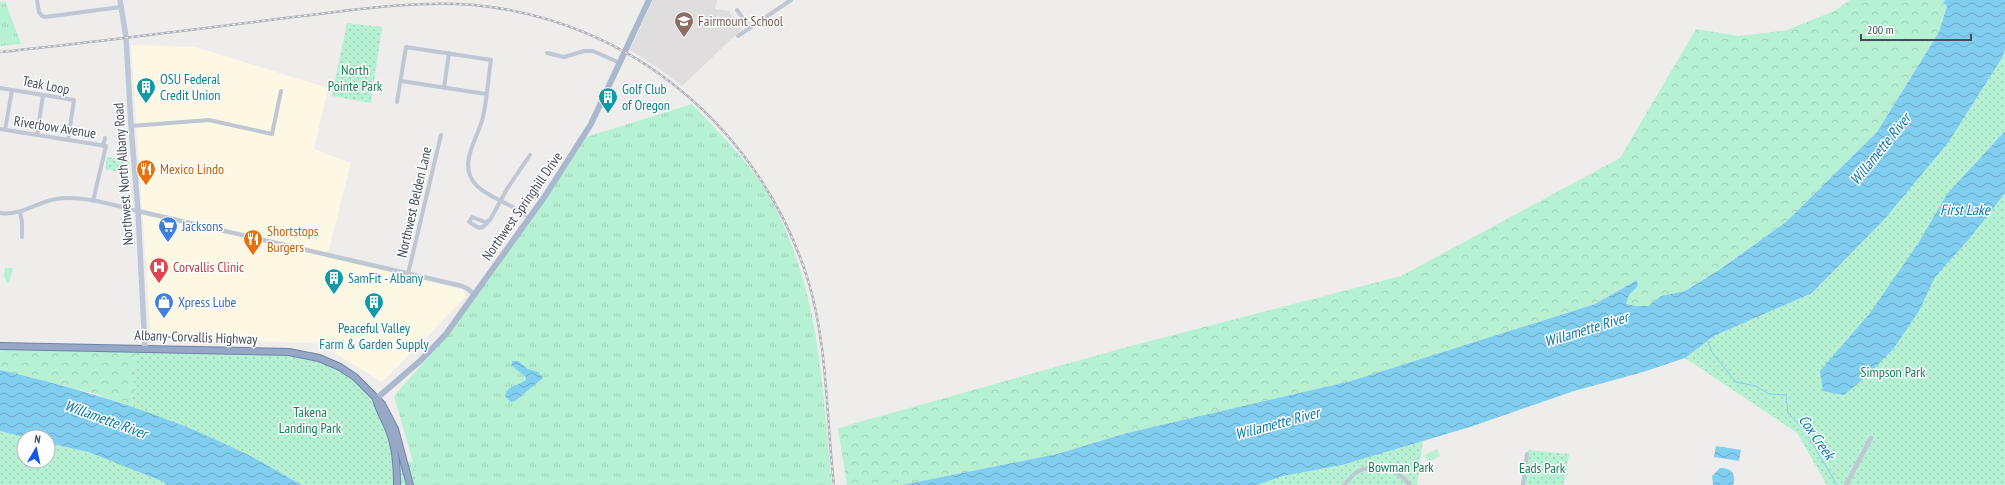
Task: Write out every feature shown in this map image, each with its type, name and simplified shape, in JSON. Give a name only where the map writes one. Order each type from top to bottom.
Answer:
[{"type":"highway","name":"Albany-Corvallis Highway","points":[[0,346],[289,352],[312,356],[330,362],[346,371],[382,404],[392,422],[410,485]]},
{"type":"highway","points":[[376,398],[378,409],[391,434],[397,485]]},
{"type":"main road","name":"Northwest North Albany Road","points":[[120,0],[126,37],[138,211],[145,348]]},
{"type":"main road","name":"Northwest Springhill Drive","points":[[376,398],[430,351],[449,330],[529,218],[586,134],[621,63],[649,0]]},
{"type":"street","points":[[37,0],[39,12],[45,17],[121,7]]},
{"type":"street","points":[[738,36],[791,0]]},
{"type":"street","points":[[737,10],[750,28]]},
{"type":"street","points":[[397,102],[406,47],[491,60],[483,118],[469,155],[469,166],[474,182],[478,187],[500,201],[514,207],[529,218]]},
{"type":"street","points":[[547,53],[564,57],[593,50],[621,63]]},
{"type":"street","points":[[444,88],[449,53]]},
{"type":"street","points":[[401,81],[486,94]]},
{"type":"street","name":"Teak Loop","points":[[0,88],[74,100],[68,140]]},
{"type":"street","points":[[5,130],[12,90]]},
{"type":"street","points":[[131,126],[209,120],[272,134],[281,91]]},
{"type":"street","points":[[37,135],[43,95]]},
{"type":"street","name":"Riverbow Avenue","points":[[0,129],[104,146]]},
{"type":"street","name":"Northwest Belden Lane","points":[[408,274],[441,135]]},
{"type":"street","points":[[93,201],[105,138]]},
{"type":"street","points":[[488,222],[530,155]]},
{"type":"street","points":[[0,213],[20,212],[54,199],[72,197],[462,286],[475,295]]},
{"type":"street","points":[[20,212],[22,237]]},
{"type":"street","points":[[1846,485],[1871,438]]},
{"type":"street","points":[[1523,485],[1527,454]]},
{"type":"street","points":[[1344,485],[1357,472],[1381,466],[1391,468],[1410,485]]},
{"type":"shaded area","name":"Fairmount School","points":[[653,0],[717,0],[715,9],[729,11],[732,16],[736,17],[745,26],[682,86],[660,69],[630,50]]},
{"type":"shaded area","points":[[131,45],[196,47],[328,88],[314,149],[351,163],[327,257],[463,290],[466,297],[382,382],[318,343],[151,340]]},
{"type":"green space","points":[[1850,0],[1945,0],[1943,3],[1947,6],[1939,32],[1877,132],[1786,222],[1719,270],[1685,291],[1661,296],[1648,306],[1636,306],[1626,304],[1629,295],[1637,287],[1624,287],[1595,304],[1351,381],[1127,433],[1057,454],[902,485],[847,485],[838,429],[1127,347],[1401,276],[1620,158],[1696,29],[1739,36],[1787,30],[1834,11]]},
{"type":"green space","points":[[5,1],[21,44],[0,46],[0,2]]},
{"type":"green space","name":"North Pointe Park","points":[[347,23],[382,27],[371,103],[332,96]]},
{"type":"green space","name":"Simpson Park","points":[[2005,50],[2005,485],[1827,485],[1797,433],[1685,358],[1714,336],[1812,293],[1883,221],[1948,143],[2002,58]]},
{"type":"green space","points":[[692,104],[749,166],[776,208],[791,244],[809,303],[815,333],[820,363],[832,485],[418,485],[394,396],[430,355],[464,310],[583,138]]},
{"type":"green space","points":[[107,157],[129,161],[129,174],[105,169]]},
{"type":"green space","points":[[5,268],[13,268],[9,283],[7,283],[4,276]]},
{"type":"green space","points":[[0,348],[136,352],[132,408],[96,394],[0,370]]},
{"type":"green space","name":"Takena Landing Park","points":[[136,348],[289,352],[340,367],[363,384],[378,410],[395,462],[413,462],[418,485],[302,485],[238,450],[183,426],[132,408]]},
{"type":"green space","points":[[0,431],[16,435],[16,469],[56,469],[56,445],[88,452],[164,482],[167,485],[0,485]]},
{"type":"green space","name":"Bowman Park","points":[[1423,441],[1417,485],[1257,485],[1283,476],[1342,465]]},
{"type":"green space","points":[[1437,449],[1440,456],[1428,462],[1425,455]]},
{"type":"green space","name":"Eads Park","points":[[1528,450],[1569,454],[1564,485],[1523,485]]},
{"type":"water","name":"Willamette River","points":[[1945,0],[2005,0],[2005,50],[2002,58],[1948,143],[1883,221],[1812,293],[1714,336],[1685,358],[1643,372],[1574,391],[1470,427],[1342,465],[1283,476],[1257,485],[902,485],[1057,454],[1127,433],[1351,381],[1595,304],[1637,280],[1637,287],[1629,295],[1626,304],[1648,306],[1661,296],[1685,291],[1719,270],[1786,222],[1877,132],[1939,32],[1947,6],[1943,3]]},
{"type":"water","name":"First Lake","points":[[2005,131],[2005,193],[1970,238],[1935,277],[1919,311],[1894,348],[1867,376],[1844,395],[1823,391],[1820,371],[1870,313],[1919,242],[1947,194]]},
{"type":"water","points":[[512,361],[518,361],[528,369],[538,372],[543,378],[515,401],[511,402],[505,396],[506,392],[511,387],[526,380],[526,377],[512,366]]},
{"type":"water","name":"Willamette River","points":[[0,370],[61,385],[151,413],[210,437],[246,454],[302,485],[167,485],[164,482],[88,452],[56,445],[56,429],[16,429],[16,435],[0,431]]},
{"type":"water","points":[[1716,446],[1741,450],[1739,461],[1714,457]]},
{"type":"water","points":[[1720,468],[1730,470],[1732,472],[1734,475],[1733,485],[1713,485],[1712,476]]},
{"type":"waterway","name":"Cox Creek","points":[[1707,340],[1713,354],[1736,382],[1756,386],[1769,394],[1786,395],[1788,413],[1805,431],[1837,485]]},
{"type":"railway","points":[[0,52],[355,9],[403,5],[450,4],[474,5],[532,15],[586,33],[637,59],[683,92],[723,131],[758,176],[787,226],[808,280],[815,305],[826,382],[834,485]]},
{"type":"place","name":"Fairmount School","points":[[684,38]]},
{"type":"place","name":"OSU Federal Credit Union","points":[[146,104]]},
{"type":"place","name":"Golf Club of Oregon","points":[[608,114]]},
{"type":"place","name":"Mexico Lindo","points":[[146,186]]},
{"type":"place","name":"Jacksons","points":[[168,243]]},
{"type":"place","name":"Shortstops Burgers","points":[[253,256]]},
{"type":"place","name":"Corvallis Clinic","points":[[159,284]]},
{"type":"place","name":"SamFit - Albany","points":[[334,295]]},
{"type":"place","name":"Xpress Lube","points":[[164,319]]},
{"type":"place","name":"Peaceful Valley Farm & Garden Supply","points":[[374,319]]}]
